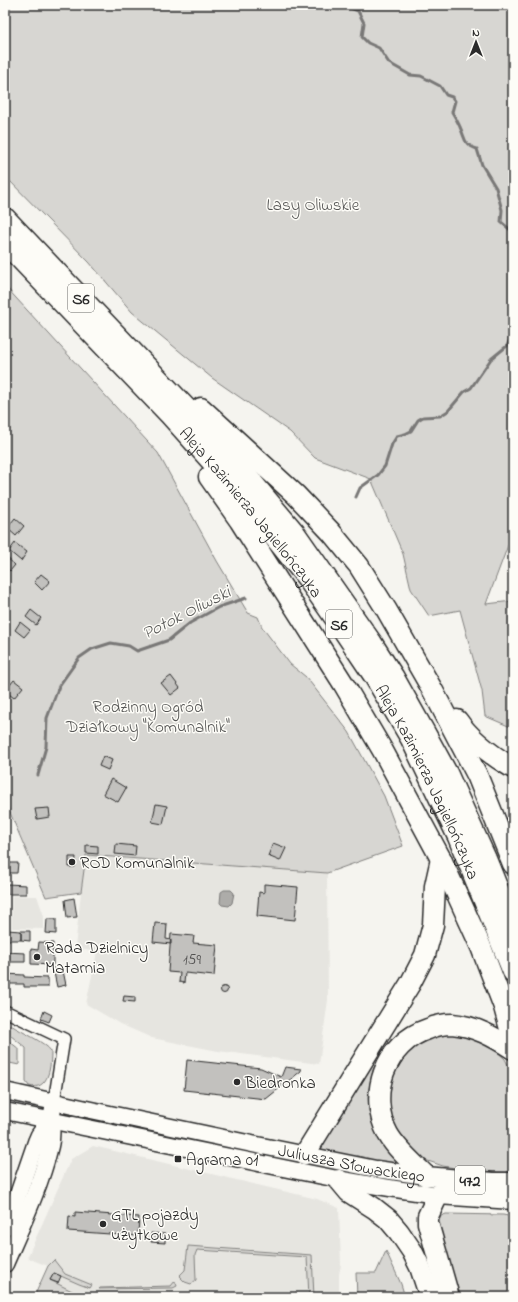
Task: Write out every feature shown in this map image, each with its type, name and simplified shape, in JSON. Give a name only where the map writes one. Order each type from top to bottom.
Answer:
[{"type":"highway","name":"Aleja Kazimierza Jagiellończyka","points":[[5,218],[158,377],[237,464],[295,533],[372,643],[418,720],[447,773],[486,859],[513,926]]},
{"type":"highway","name":"Aleja Kazimierza Jagiellończyka","points":[[5,243],[170,415],[226,478],[306,578],[374,676],[411,739],[458,837],[513,972]]},
{"type":"highway","points":[[86,327],[90,345],[174,434],[214,482],[347,690],[383,751],[441,859],[481,947],[504,1008],[513,1040]]},
{"type":"highway","points":[[158,377],[170,379],[296,495],[331,532],[359,566],[432,689],[476,775],[513,864]]},
{"type":"highway","points":[[432,689],[438,692],[460,725],[475,741],[500,761],[513,768]]},
{"type":"highway","points":[[305,1154],[410,984],[425,954],[433,926],[435,886],[441,859]]},
{"type":"highway","points":[[426,1176],[394,1143],[387,1133],[381,1116],[379,1102],[381,1079],[386,1066],[395,1052],[406,1040],[421,1031],[436,1026],[451,1024],[471,1027],[492,1036],[513,1049]]},
{"type":"highway","points":[[338,1180],[349,1192],[388,1219],[399,1232],[412,1251],[420,1268],[430,1297]]},
{"type":"highway","points":[[438,1195],[428,1216],[428,1223],[449,1297]]},
{"type":"main road","name":"Juliusza Słowackiego","points":[[5,1091],[207,1135],[376,1169],[426,1176],[493,1182],[513,1182]]},
{"type":"main road","points":[[5,1264],[35,1194],[46,1159],[52,1137],[50,1120],[54,1102]]},
{"type":"main road","name":"Juliusza Słowackiego","points":[[5,1111],[338,1180],[402,1191],[513,1200]]},
{"type":"main road","points":[[5,1227],[14,1206],[36,1142],[39,1135],[50,1120]]},
{"type":"street","points":[[5,1010],[64,1039],[54,1102]]},
{"type":"shaded area","points":[[85,855],[327,873],[328,1000],[319,1064],[218,1051],[152,1038],[120,1024],[86,1004],[97,952],[75,948]]},
{"type":"shaded area","points":[[224,890],[231,890],[234,893],[232,903],[229,906],[222,905],[220,903],[221,892]]},
{"type":"shaded area","points":[[12,896],[37,896],[44,916],[43,929],[12,928]]},
{"type":"shaded area","points":[[93,1146],[317,1199],[339,1208],[341,1265],[339,1274],[339,1297],[34,1297],[48,1266],[27,1258],[71,1159]]},
{"type":"green space","name":"Lasy Oliwskie","points":[[5,5],[513,5],[513,532],[486,604],[513,601],[513,728],[485,716],[482,691],[460,610],[429,616],[411,589],[403,554],[371,479],[315,458],[290,432],[212,378],[132,312],[89,262],[5,176]]},
{"type":"green space","name":"Rodzinny Ogród Działkowy \"Komunalnik\"","points":[[5,286],[158,453],[217,561],[248,613],[258,617],[262,627],[290,664],[306,677],[349,732],[384,796],[403,846],[327,873],[86,855],[81,892],[46,897],[5,801]]},
{"type":"green space","points":[[11,1025],[38,1041],[51,1051],[48,1076],[41,1085],[36,1087],[29,1086],[26,1082],[26,1048],[5,1031],[5,1029]]},
{"type":"green space","points":[[449,1033],[470,1036],[491,1046],[505,1059],[513,1075],[513,1172],[473,1171],[443,1166],[425,1160],[411,1152],[390,1127],[384,1088],[395,1063],[411,1046],[430,1036]]},
{"type":"green space","points":[[386,1036],[393,1041],[373,1070],[368,1094],[369,1110],[374,1126],[384,1146],[403,1166],[316,1149]]},
{"type":"green space","points":[[5,1038],[19,1049],[19,1065],[5,1062]]},
{"type":"green space","points":[[446,1214],[503,1215],[513,1217],[513,1297],[459,1297],[432,1218],[439,1219],[441,1216]]},
{"type":"green space","points":[[188,1246],[312,1255],[314,1297],[309,1297],[307,1257],[197,1250],[195,1255],[196,1280],[191,1284],[185,1282],[179,1276],[185,1270]]},
{"type":"green space","points":[[386,1251],[401,1284],[405,1297],[357,1297],[356,1273],[376,1273]]},
{"type":"green space","points":[[54,1260],[65,1274],[92,1285],[90,1288],[54,1273],[50,1280],[78,1294],[79,1297],[34,1297],[48,1266]]},
{"type":"green space","points":[[175,1281],[177,1286],[173,1288],[99,1289],[171,1286]]},
{"type":"building","points":[[15,518],[24,526],[16,536],[7,528]]},
{"type":"building","points":[[15,543],[27,552],[21,561],[9,551]]},
{"type":"building","points":[[5,556],[15,565],[10,571],[5,567]]},
{"type":"building","points":[[41,574],[50,581],[42,590],[34,582]]},
{"type":"building","points":[[31,610],[41,618],[36,625],[26,617]]},
{"type":"building","points":[[20,622],[30,630],[24,637],[15,630]]},
{"type":"building","points":[[171,676],[180,688],[171,695],[161,683]]},
{"type":"building","points":[[14,680],[23,687],[14,698],[5,691]]},
{"type":"building","points":[[103,756],[112,760],[108,770],[99,766]]},
{"type":"building","points":[[111,779],[126,788],[118,802],[103,794]]},
{"type":"building","points":[[156,804],[167,806],[163,824],[152,822]]},
{"type":"building","points":[[49,808],[50,817],[37,819],[35,809]]},
{"type":"building","points":[[273,843],[286,848],[280,861],[268,856]]},
{"type":"building","points":[[116,844],[136,846],[135,856],[115,854]]},
{"type":"building","points":[[86,845],[98,846],[98,854],[86,853]]},
{"type":"building","name":"ROD Komunalnik","points":[[69,857],[76,857],[75,867],[69,867]]},
{"type":"building","points":[[8,863],[18,863],[17,873],[8,873]]},
{"type":"building","points":[[7,884],[26,885],[26,894],[7,894]]},
{"type":"building","points":[[264,884],[298,887],[295,920],[257,916],[259,892],[264,893]]},
{"type":"building","points":[[74,898],[77,917],[67,918],[65,900]]},
{"type":"building","points":[[47,919],[56,919],[56,934],[46,933]]},
{"type":"building","points":[[155,923],[167,924],[166,939],[171,940],[171,944],[153,942]]},
{"type":"building","points":[[7,930],[21,931],[21,940],[6,940],[5,932],[7,932]]},
{"type":"building","points":[[21,931],[30,931],[30,941],[21,940]]},
{"type":"building","points":[[171,934],[194,936],[193,943],[217,945],[214,976],[185,973],[184,983],[179,982],[180,973],[168,972]]},
{"type":"building","points":[[39,942],[53,943],[53,965],[31,964],[31,949],[38,950]]},
{"type":"building","points":[[5,952],[25,953],[25,962],[5,962]]},
{"type":"building","points":[[62,966],[66,985],[57,987],[53,968]]},
{"type":"building","points":[[5,974],[24,975],[24,977],[48,978],[48,987],[24,987],[24,984],[5,984]]},
{"type":"building","points":[[224,986],[227,987],[227,993],[224,994],[221,993],[220,990],[221,987]]},
{"type":"building","points":[[124,996],[135,997],[135,1002],[123,1001]]},
{"type":"building","points":[[44,1011],[52,1015],[49,1022],[41,1019]]},
{"type":"building","name":"Biedronka","points":[[187,1060],[261,1068],[281,1077],[285,1067],[301,1069],[301,1071],[266,1099],[184,1090]]},
{"type":"building","name":"GTL pojazdy użytkowe","points":[[75,1212],[139,1217],[138,1236],[68,1231],[69,1216],[75,1217]]},
{"type":"building","points":[[151,1233],[165,1234],[165,1243],[151,1242]]},
{"type":"building","points":[[54,1273],[61,1276],[58,1283],[50,1280]]},
{"type":"waterway","name":"Potok Oliwski","points":[[343,5],[358,11],[364,23],[362,37],[368,43],[379,48],[389,63],[410,75],[421,76],[440,86],[446,95],[452,97],[455,101],[452,112],[467,143],[477,149],[482,165],[496,188],[502,210],[501,222],[513,232]]},
{"type":"waterway","name":"Potok Oliwski","points":[[356,497],[360,488],[378,475],[385,466],[392,444],[397,436],[411,431],[418,420],[423,417],[440,416],[448,411],[464,392],[471,388],[491,359],[507,346],[513,331]]},
{"type":"waterway","name":"Potok Oliwski","points":[[38,775],[46,747],[47,718],[59,686],[79,658],[92,649],[111,643],[129,646],[137,651],[169,640],[190,623],[219,607],[246,598]]},
{"type":"place","name":"ROD Komunalnik","points":[[72,862]]},
{"type":"place","name":"Rada Dzielnicy Matarnia","points":[[37,957]]},
{"type":"place","name":"Biedronka","points":[[237,1082]]},
{"type":"place","name":"Agrarna 01","points":[[178,1159]]},
{"type":"place","name":"GTL pojazdy użytkowe","points":[[103,1224]]}]
